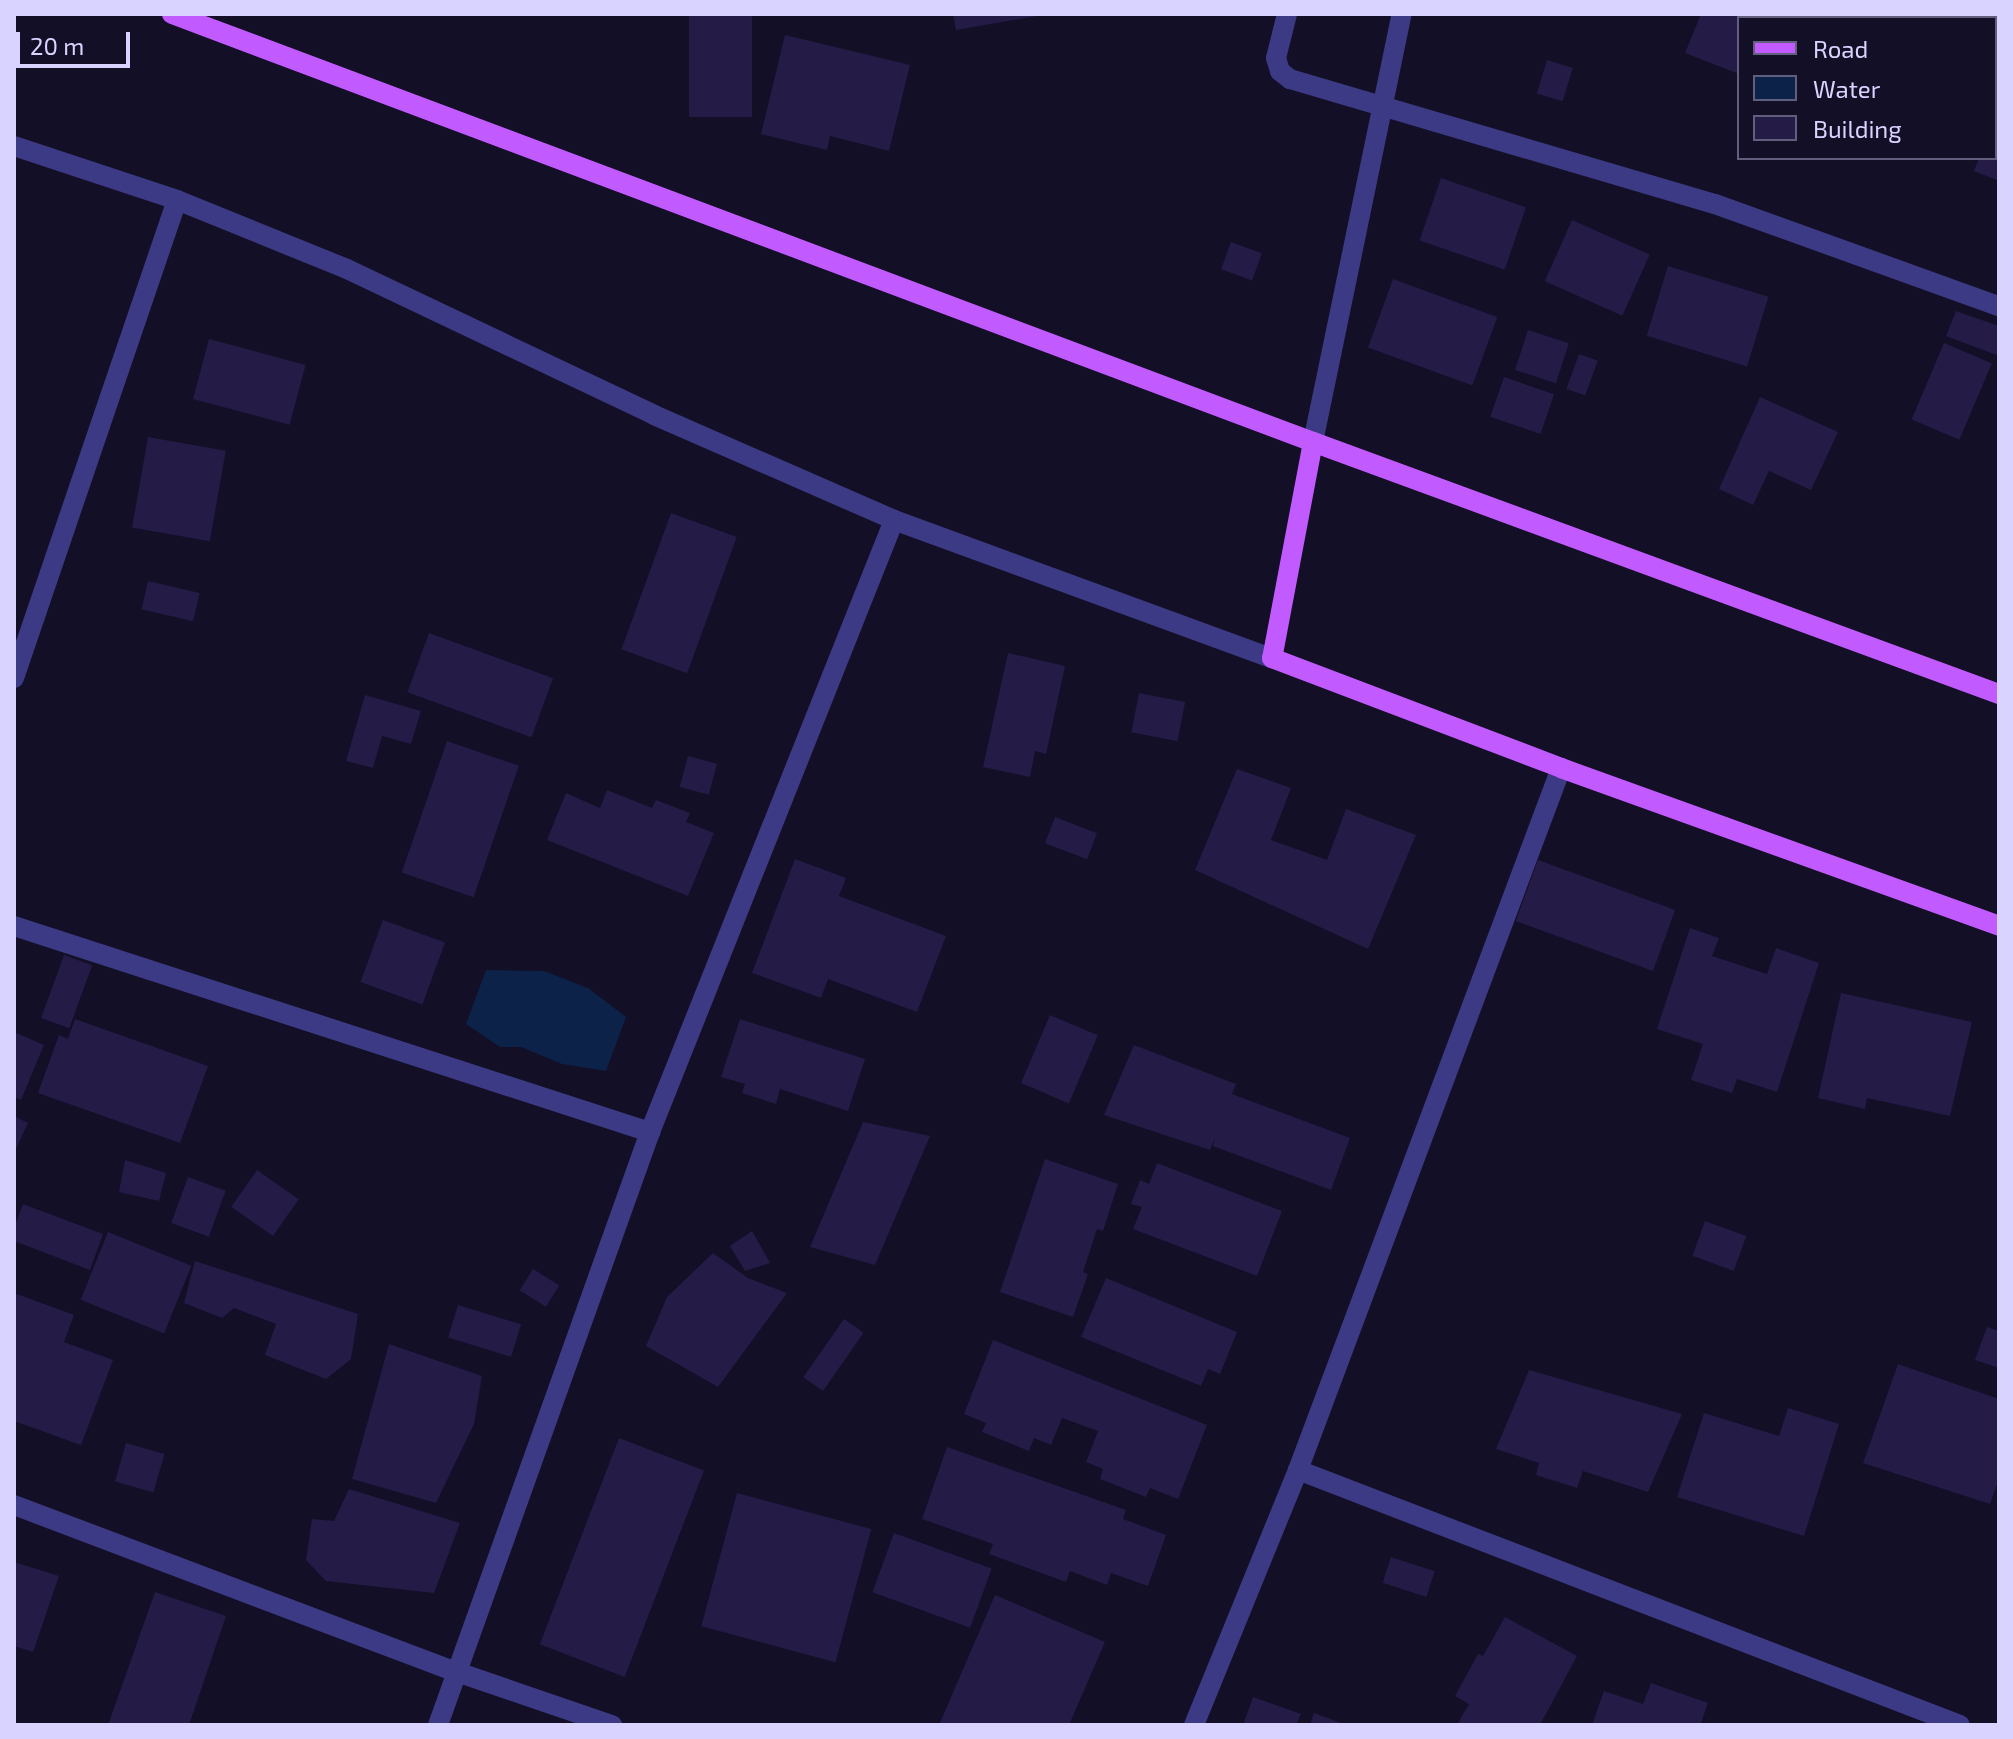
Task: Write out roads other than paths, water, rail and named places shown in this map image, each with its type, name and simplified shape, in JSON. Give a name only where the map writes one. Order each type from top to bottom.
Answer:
[{"type":"main road","points":[[172,14],[1313,442],[1999,694]]},
{"type":"main road","points":[[1313,442],[1272,658],[1561,768],[1999,926]]},
{"type":"street","points":[[1287,14],[1276,58],[1280,71],[1290,79],[1715,204],[1999,306]]},
{"type":"street","points":[[1313,442],[1402,14]]},
{"type":"street","points":[[14,146],[177,200],[347,269],[654,415],[894,520],[1272,658]]},
{"type":"street","points":[[14,678],[177,200]]},
{"type":"street","points":[[438,1725],[650,1132],[894,520]]},
{"type":"street","points":[[1194,1725],[1298,1470],[1561,768]]},
{"type":"street","points":[[14,926],[650,1132]]},
{"type":"street","points":[[1298,1470],[1960,1725]]},
{"type":"street","points":[[14,1505],[457,1672],[612,1725]]},
{"type":"water","points":[[486,970],[544,971],[588,988],[626,1017],[606,1071],[562,1064],[521,1047],[500,1047],[466,1024]]}]
